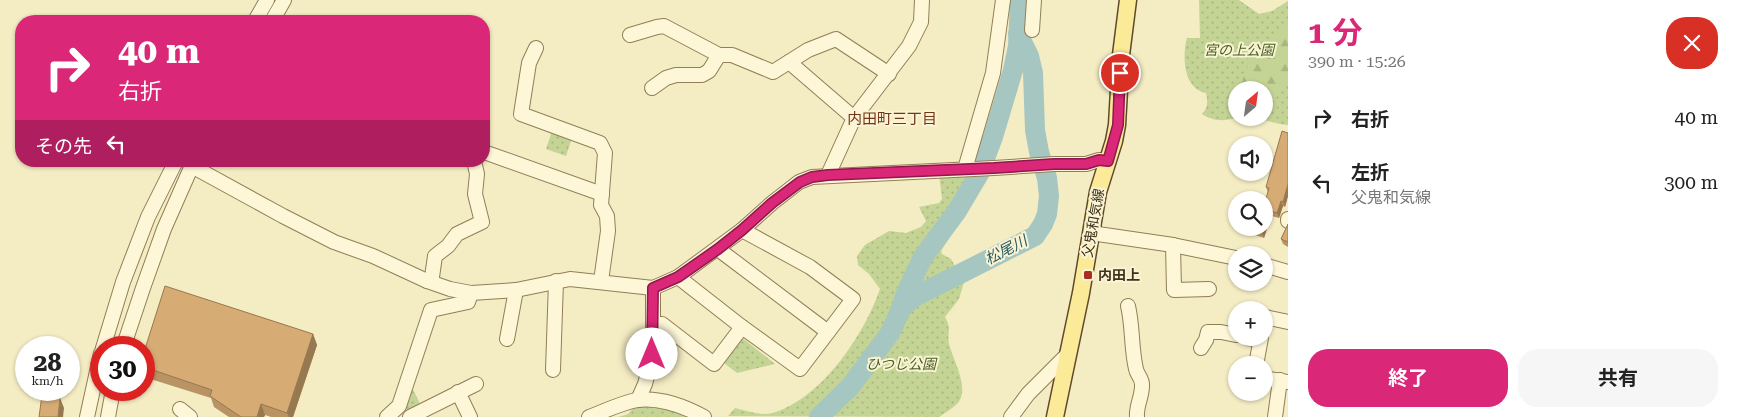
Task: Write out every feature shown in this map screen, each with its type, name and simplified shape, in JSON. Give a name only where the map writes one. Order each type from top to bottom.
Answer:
[{"type":"main road","name":"父鬼和気線","points":[[1055,417],[1098,192],[1118,125],[1121,55],[1128,0]]},
{"type":"street","points":[[258,15],[267,0]]},
{"type":"street","points":[[275,15],[284,0]]},
{"type":"street","points":[[828,175],[854,118],[910,46],[921,22],[922,0]]},
{"type":"street","points":[[967,169],[993,72],[1003,0]]},
{"type":"street","points":[[1032,30],[1034,0]]},
{"type":"street","points":[[630,35],[657,26],[664,26],[720,55],[732,55],[773,72],[808,50],[836,39],[889,74]]},
{"type":"street","points":[[536,48],[529,63],[521,114],[600,143],[605,153],[601,206],[607,216],[608,231],[602,282]]},
{"type":"street","points":[[652,88],[666,78],[676,75],[702,74],[710,71],[720,55]]},
{"type":"street","points":[[789,62],[854,118]]},
{"type":"street","points":[[490,154],[602,194]]},
{"type":"street","points":[[197,167],[199,170],[334,242],[373,256],[427,282],[450,289],[471,292],[516,290],[570,279],[653,288],[678,277],[718,249],[800,182],[812,177],[1054,164],[1086,164],[1099,160],[1108,161]]},
{"type":"street","points":[[107,336],[123,282],[148,217],[173,167]]},
{"type":"street","points":[[128,336],[142,288],[164,229],[191,167]]},
{"type":"street","points":[[427,282],[432,277],[435,256],[448,246],[456,230],[487,221],[475,194],[477,174],[475,167]]},
{"type":"street","points":[[678,277],[800,369],[853,298],[810,266],[742,230]]},
{"type":"street","points":[[1091,233],[1173,245],[1228,256]]},
{"type":"street","points":[[1173,245],[1168,290],[1209,289]]},
{"type":"street","points":[[718,249],[828,332]]},
{"type":"street","points":[[1273,268],[1288,272]]},
{"type":"street","points":[[550,364],[560,325],[556,281]]},
{"type":"street","points":[[638,400],[650,368],[652,354],[653,288]]},
{"type":"street","points":[[507,339],[516,290]]},
{"type":"street","points":[[387,417],[398,406],[431,310],[468,302],[471,292]]},
{"type":"street","points":[[1128,306],[1132,323],[1136,370],[1142,380],[1137,417]]},
{"type":"street","points":[[1273,319],[1288,322]]},
{"type":"street","points":[[653,324],[662,324],[714,364],[742,327]]},
{"type":"street","points":[[1201,348],[1208,332],[1228,333]]},
{"type":"street","points":[[1011,417],[1028,394],[1067,355]]},
{"type":"street","points":[[1275,417],[1284,381]]},
{"type":"street","points":[[398,406],[410,417],[476,384]]},
{"type":"street","points":[[458,392],[470,417]]},
{"type":"street","points":[[589,417],[638,400],[662,401],[682,406],[704,417]]},
{"type":"street","points":[[87,417],[90,401]]},
{"type":"street","points":[[108,417],[111,401]]},
{"type":"green space","name":"宮の上公園","points":[[1199,0],[1239,0],[1259,14],[1272,11],[1288,1],[1288,125],[1273,122],[1273,81],[1228,81],[1228,119],[1216,120],[1202,114],[1207,104],[1206,93],[1198,90],[1193,85],[1186,70],[1185,45],[1187,38],[1200,38]]},
{"type":"green space","points":[[1288,26],[1288,83],[1273,94],[1273,81],[1243,81],[1243,75],[1260,45]]},
{"type":"green space","points":[[552,131],[572,138],[566,156],[546,149]]},
{"type":"green space","name":"ひつじ公園","points":[[994,168],[941,251],[942,254],[951,259],[964,282],[959,299],[945,317],[949,328],[949,344],[962,390],[961,397],[956,405],[939,417],[728,416],[735,408],[759,414],[773,413],[791,405],[808,394],[839,363],[863,326],[880,289],[869,274],[858,265],[857,256],[865,245],[889,231],[906,233],[921,227],[926,221],[919,207],[939,203],[942,199],[939,174]]},
{"type":"green space","points":[[740,336],[775,364],[737,373],[720,360]]},
{"type":"green space","points":[[410,383],[421,406],[410,411],[404,407]]},
{"type":"green space","points":[[635,406],[667,409],[689,417],[618,417],[628,414]]},
{"type":"building","points":[[1282,131],[1288,133],[1288,184],[1283,202],[1281,201],[1277,213],[1273,212],[1273,191],[1268,191],[1269,188],[1266,187],[1268,181],[1273,181],[1273,162]]},
{"type":"building","points":[[1288,224],[1288,242],[1281,239]]},
{"type":"building","points":[[165,286],[313,334],[287,413],[261,404],[257,417],[241,417],[210,396],[212,390],[155,371],[155,336],[149,336]]},
{"type":"building","points":[[41,401],[60,401],[58,417],[39,417]]},
{"type":"waterway","name":"松尾川","points":[[819,417],[850,387],[890,333],[923,257],[957,211],[979,174],[993,137],[1013,70],[1018,46],[1020,0]]},
{"type":"waterway","name":"松尾川","points":[[901,309],[913,298],[924,292],[1035,236],[1043,224],[1047,214],[1049,196],[1047,178],[1035,130],[1033,73],[1029,56],[1018,34]]},
{"type":"place","name":"内田上","points":[[1088,275]]},
{"type":"district","name":"内田町三丁目","points":[[892,119]]},
{"type":"route","points":[[652,354],[653,288],[678,277],[718,249],[800,182],[812,177],[828,175],[1086,164],[1099,160],[1108,161],[1118,125],[1120,73]]}]
